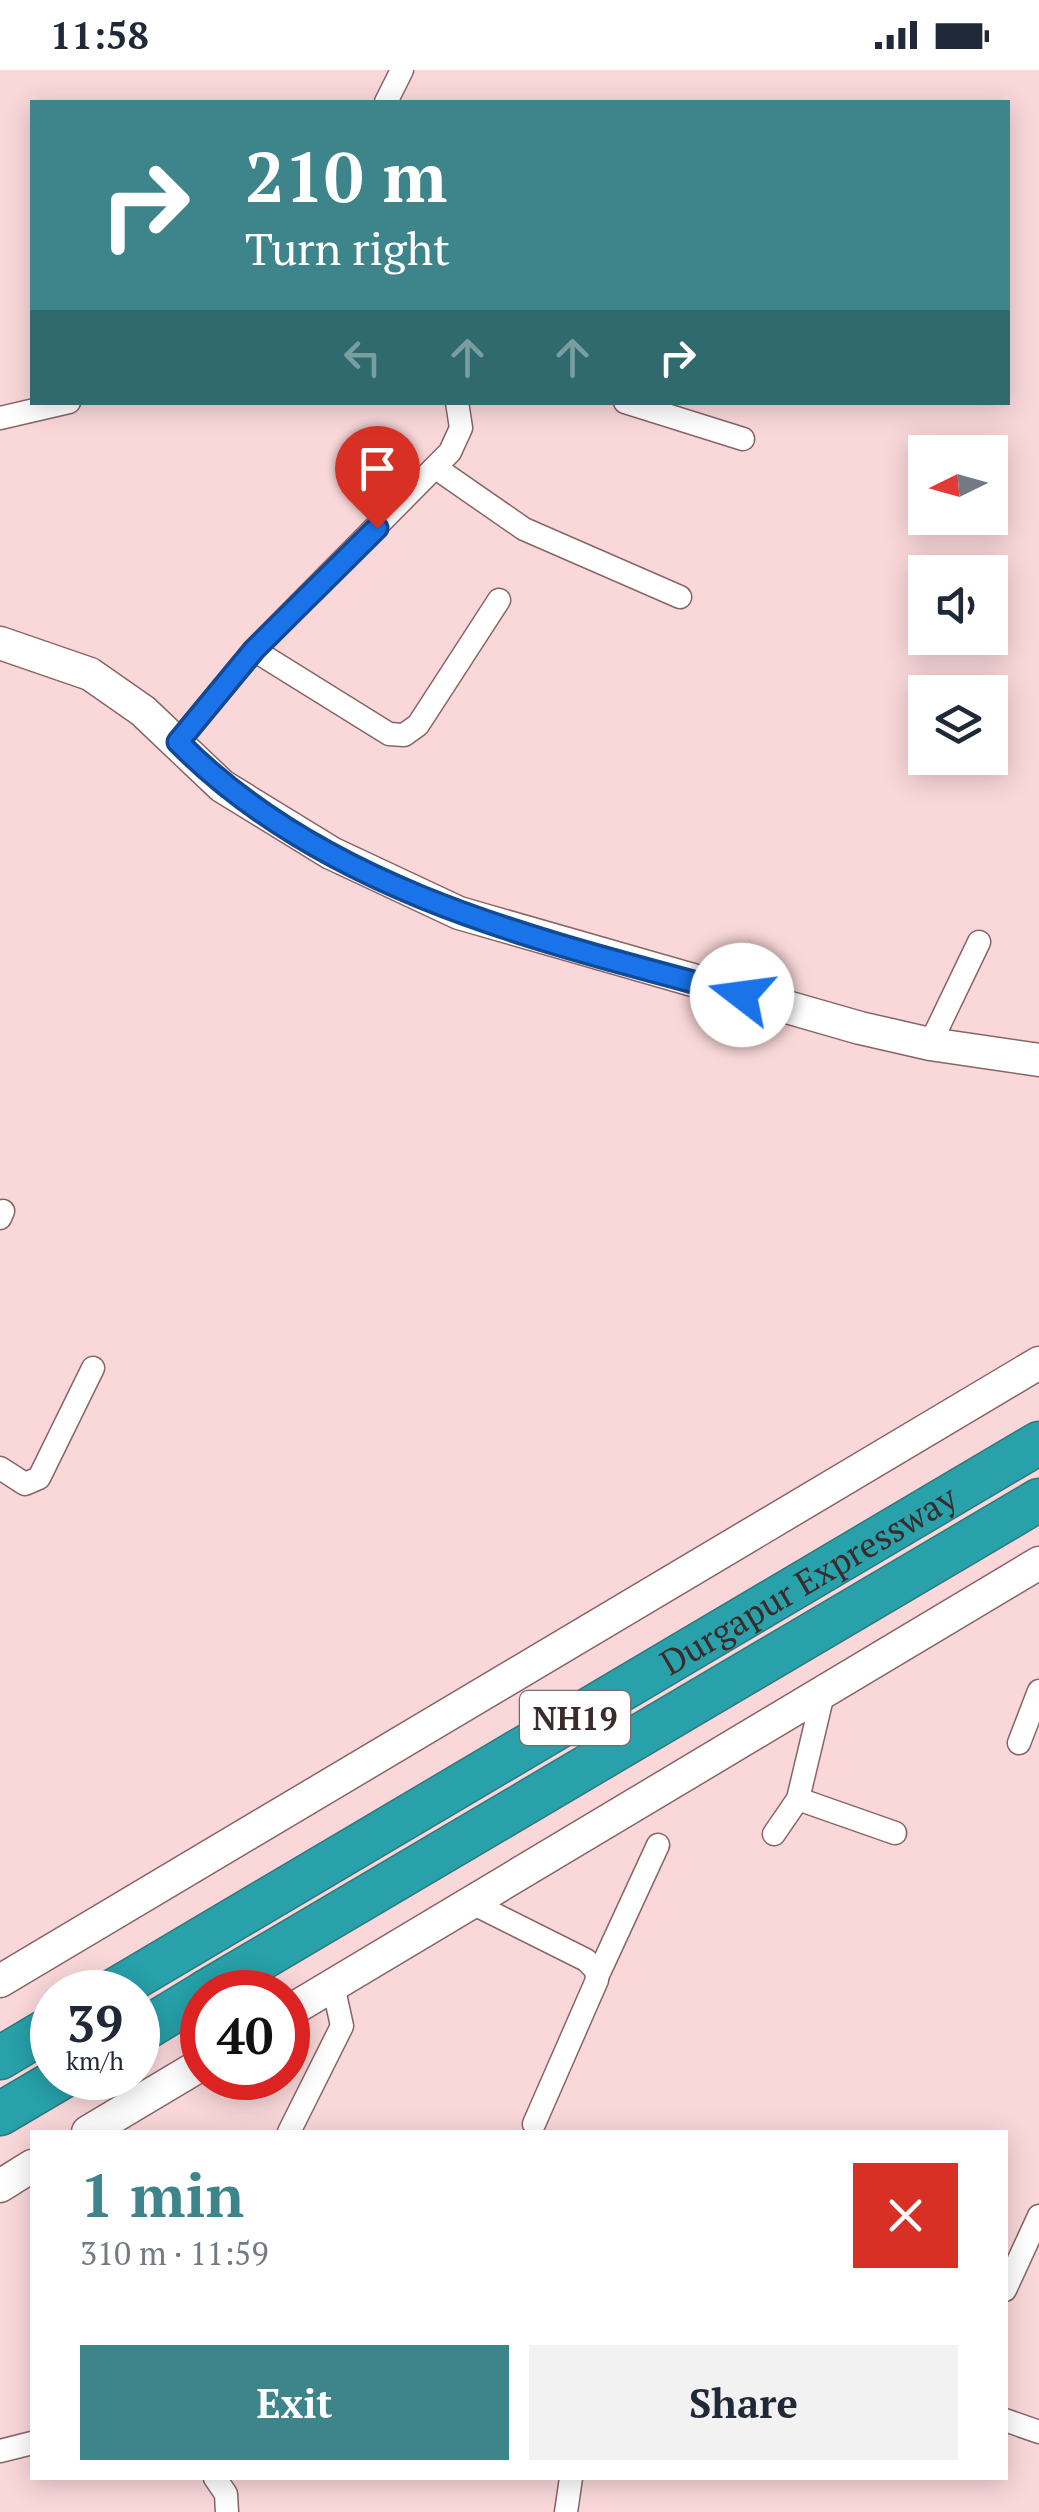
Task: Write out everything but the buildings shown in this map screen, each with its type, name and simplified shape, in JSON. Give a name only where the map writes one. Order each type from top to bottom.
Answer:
[{"type":"highway","name":"Durgapur Expressway","points":[[148,1970],[1039,1443]]},
{"type":"highway","name":"Durgapur Expressway","points":[[243,1970],[1039,1500]]},
{"type":"highway","points":[[0,2058],[30,2040]]},
{"type":"highway","points":[[0,2114],[30,2096]]},
{"type":"street","points":[[387,100],[402,70]]},
{"type":"street","points":[[0,418],[57,405]]},
{"type":"street","points":[[178,742],[254,650],[436,468],[458,441],[462,418],[457,405]]},
{"type":"street","points":[[635,405],[743,439]]},
{"type":"street","points":[[436,468],[524,529],[680,597]]},
{"type":"street","points":[[254,650],[389,734],[404,735],[418,724],[498,600]]},
{"type":"street","points":[[0,643],[90,674],[178,742],[222,786],[331,853],[459,913],[598,956],[930,1044],[1039,1060]]},
{"type":"street","points":[[930,1044],[979,942]]},
{"type":"street","points":[[0,1981],[1039,1363]]},
{"type":"street","points":[[0,1468],[24,1484],[39,1478],[93,1368]]},
{"type":"street","points":[[310,1999],[1039,1563]]},
{"type":"street","points":[[1019,1743],[1039,1691]]},
{"type":"street","points":[[774,1834],[798,1799],[823,1694]]},
{"type":"street","points":[[798,1799],[895,1834]]},
{"type":"street","points":[[534,2124],[658,1845]]},
{"type":"street","points":[[470,1902],[586,1960],[598,1975]]},
{"type":"street","points":[[290,2130],[342,2026],[333,1985]]},
{"type":"street","points":[[91,2130],[180,2077]]},
{"type":"street","points":[[0,2186],[30,2167]]},
{"type":"street","points":[[1008,2283],[1039,2216]]},
{"type":"street","points":[[1008,2421],[1039,2432]]},
{"type":"street","points":[[0,2451],[30,2443]]},
{"type":"street","points":[[216,2480],[226,2494],[227,2512]]},
{"type":"street","points":[[566,2512],[571,2480]]},
{"type":"route","points":[[377,528],[254,650],[178,742],[222,786],[331,853],[417,896],[504,928],[742,995]]}]
